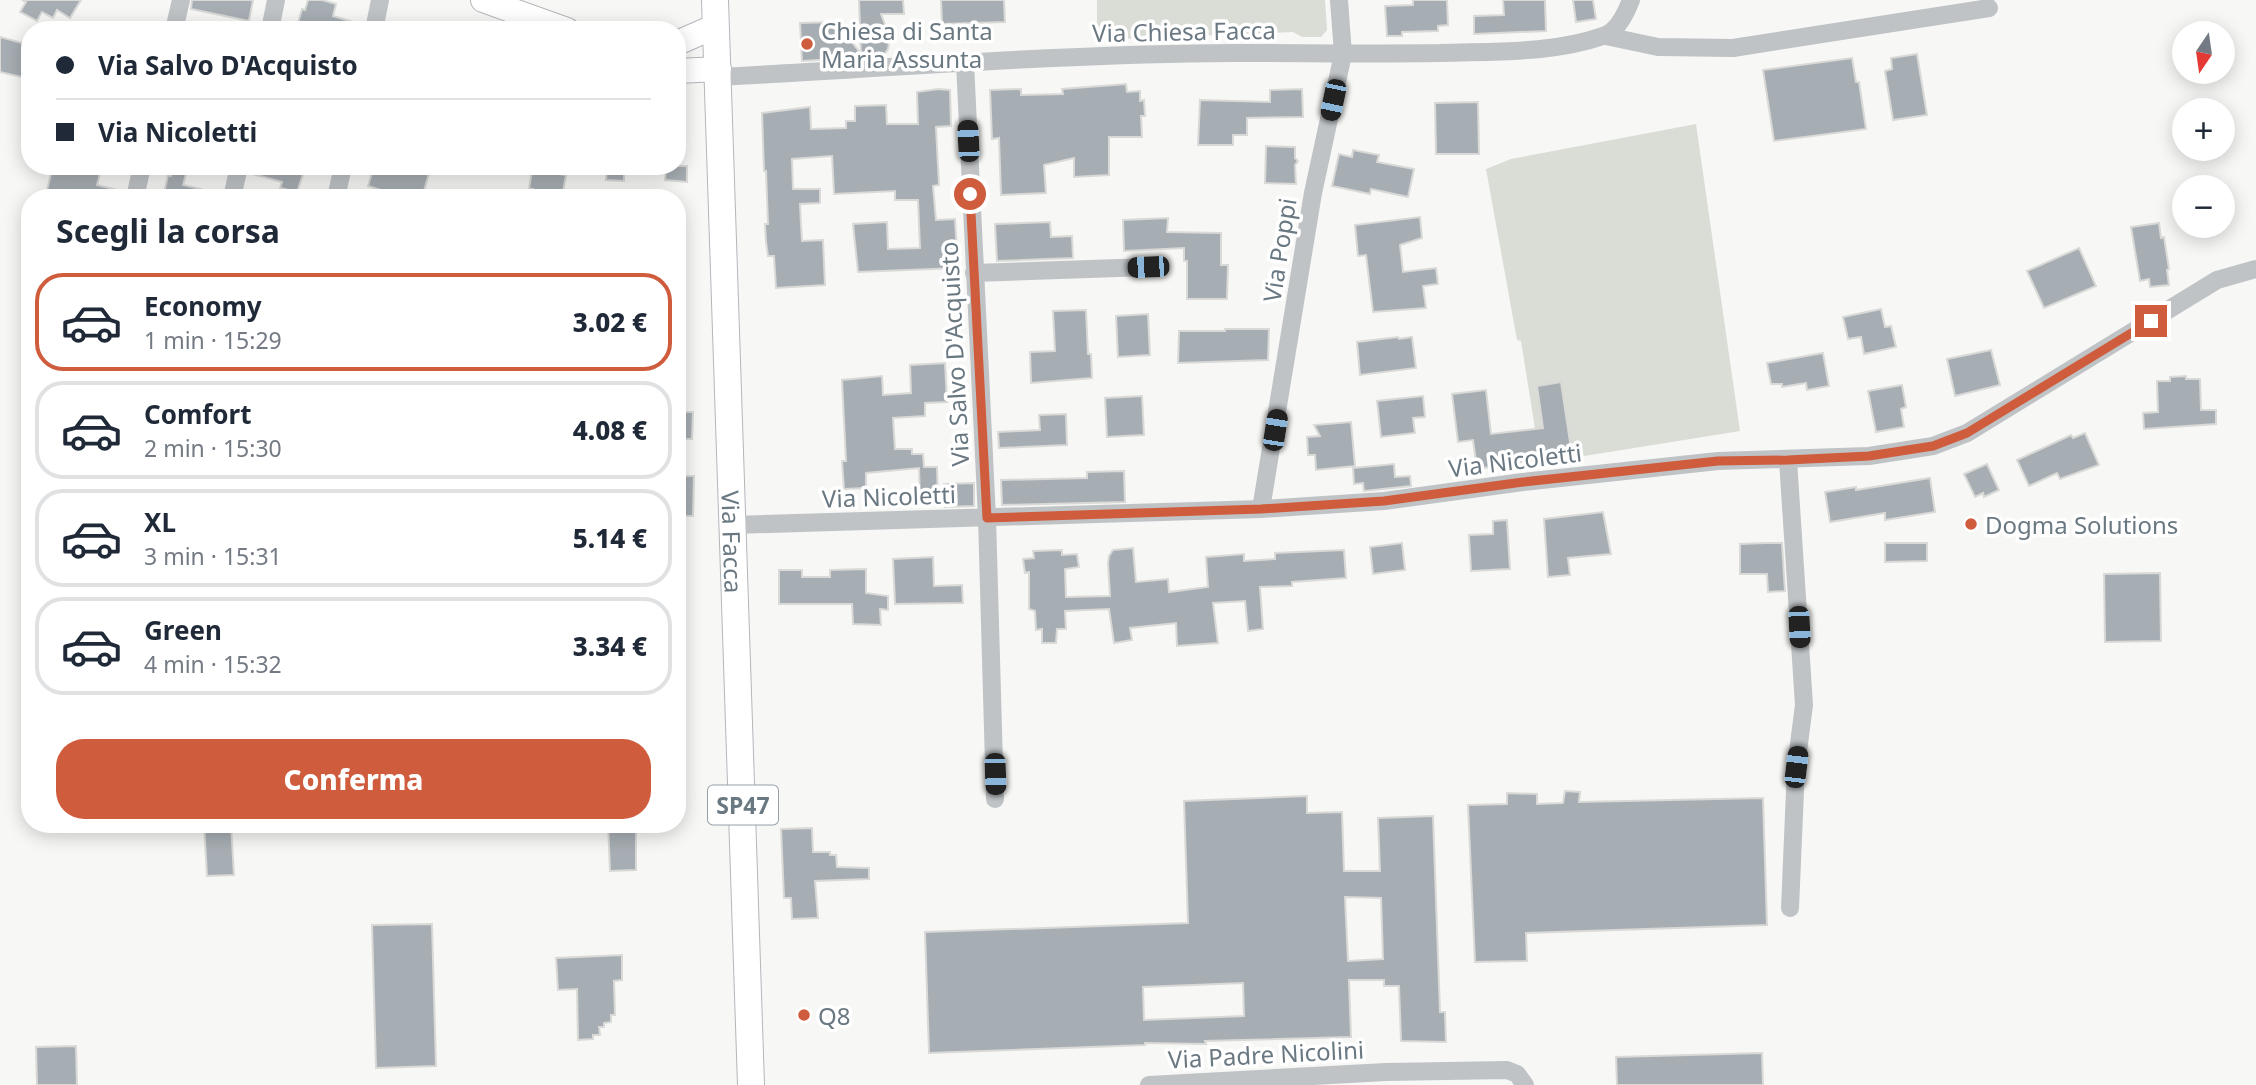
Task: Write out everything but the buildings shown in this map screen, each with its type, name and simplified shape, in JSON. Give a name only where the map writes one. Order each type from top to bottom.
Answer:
[{"type":"main road","points":[[482,0],[542,21]]},
{"type":"main road","name":"Via Facca","points":[[715,0],[751,1085]]},
{"type":"main road","points":[[686,39],[716,26]]},
{"type":"main road","points":[[686,71],[719,73]]},
{"type":"street","points":[[176,21],[181,0]]},
{"type":"street","points":[[272,21],[276,0]]},
{"type":"street","points":[[376,21],[380,0]]},
{"type":"street","name":"Via Poppi","points":[[1261,509],[1313,193],[1343,54],[1339,0]]},
{"type":"street","points":[[1606,36],[1625,15],[1631,0]]},
{"type":"street","points":[[1606,36],[1658,47],[1733,48],[1989,8]]},
{"type":"street","name":"Via Chiesa Facca","points":[[719,73],[1230,53],[1488,52],[1556,47],[1606,36]]},
{"type":"street","name":"Via Salvo D'Acquisto","points":[[965,63],[987,518],[995,799]]},
{"type":"street","points":[[974,273],[1148,267]]},
{"type":"street","name":"Via Nicoletti","points":[[733,525],[1261,509],[1384,501],[1523,482],[1718,461],[1869,456],[1933,446],[1967,433],[2217,280],[2256,269]]},
{"type":"street","points":[[1788,460],[1804,705],[1796,767],[1790,908]]},
{"type":"street","name":"Via Padre Nicolini","points":[[1149,1085],[1386,1079],[1507,1070],[1517,1073],[1525,1085]]},
{"type":"shaded area","points":[[1097,0],[1325,0],[1327,30],[1321,37],[1302,37],[1293,32],[1097,40]]},
{"type":"shaded area","points":[[1696,124],[1740,431],[1572,458],[1572,455],[1540,460],[1521,341],[1517,340],[1486,169],[1511,159]]},
{"type":"place","name":"Chiesa di Santa Maria Assunta","points":[[807,44]]},
{"type":"place","name":"Dogma Solutions","points":[[1971,524]]},
{"type":"place","name":"Q8","points":[[804,1015]]},
{"type":"route","points":[[970,194],[987,518],[1261,509],[1384,501],[1523,482],[1718,461],[1869,456],[1933,446],[1967,433],[2151,321]]}]
